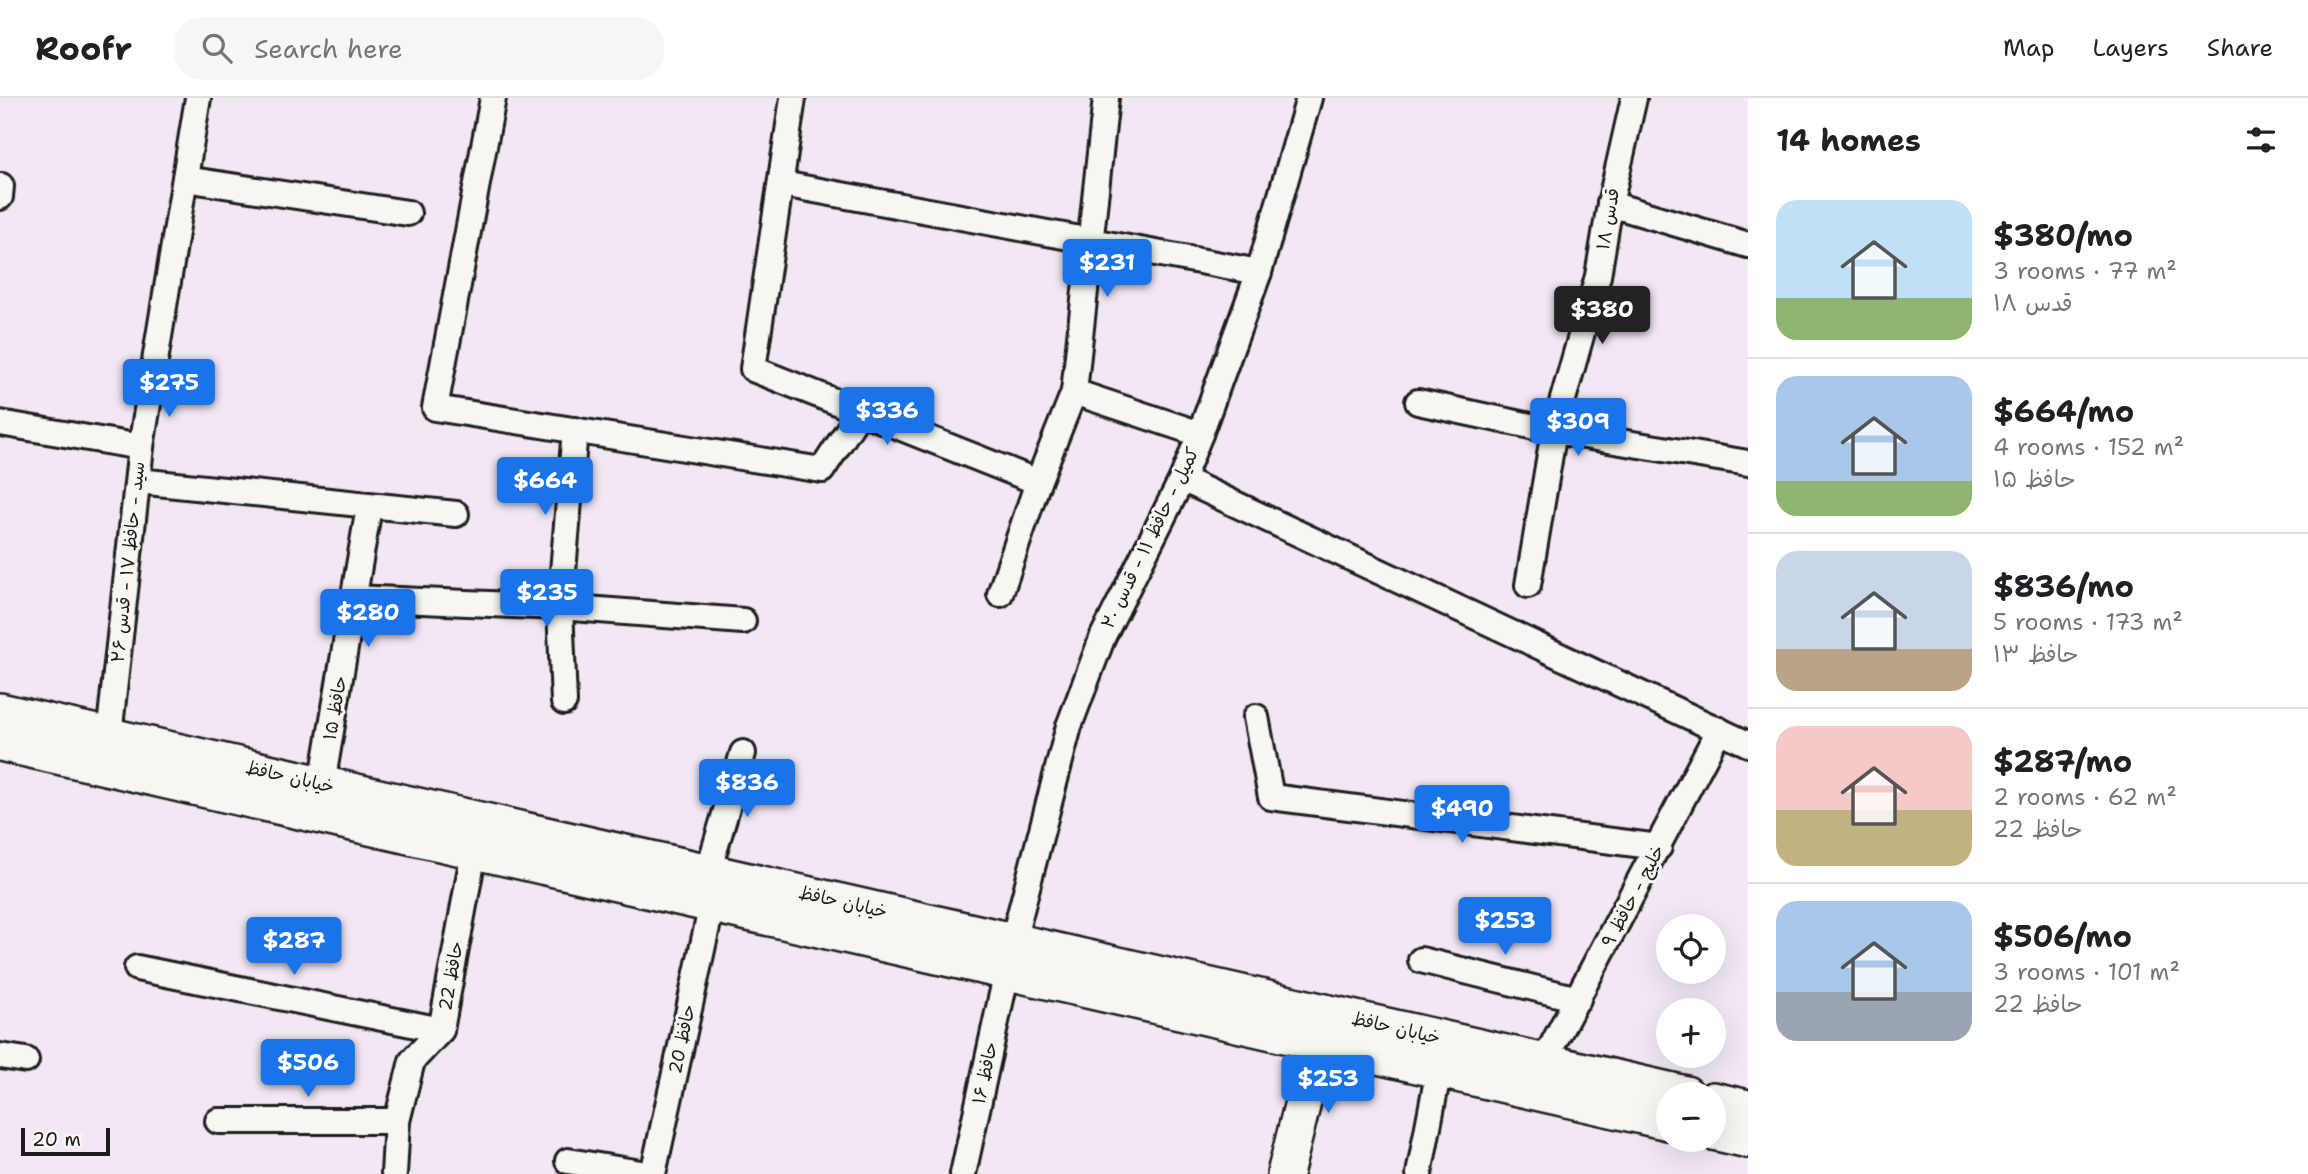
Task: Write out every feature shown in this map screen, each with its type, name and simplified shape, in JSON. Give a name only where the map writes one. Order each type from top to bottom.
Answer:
[{"type":"main road","name":"خیابان حافظ","points":[[0,711],[322,784],[710,888],[1010,956],[1544,1061],[1656,1087]]},
{"type":"main road","name":"خیابان حافظ","points":[[0,743],[474,850],[710,888]]},
{"type":"main road","name":"خیابان حافظ","points":[[1010,956],[1318,1042],[1656,1119]]},
{"type":"main road","points":[[1284,1174],[1318,1042]]},
{"type":"main road","points":[[1726,1103],[1748,1108]]},
{"type":"main road","points":[[1726,1135],[1748,1140]]},
{"type":"street","name":"سید - حافظ ۱۷ - قدس ۲۶","points":[[109,736],[141,447],[198,98]]},
{"type":"street","points":[[493,98],[435,408],[822,470],[860,412]]},
{"type":"street","points":[[793,98],[753,369],[1038,482]]},
{"type":"street","points":[[1000,594],[1038,482],[1074,391],[1106,98]]},
{"type":"street","name":"کمیل - حافظ ۱۱ - قدس ۲۰","points":[[1010,956],[1069,726],[1103,636],[1182,479],[1200,434],[1259,272],[1309,98]]},
{"type":"street","name":"قدس ۱۸","points":[[1528,585],[1554,431],[1598,276],[1610,204],[1634,98]]},
{"type":"street","points":[[185,179],[408,213]]},
{"type":"street","points":[[782,184],[1259,272]]},
{"type":"street","points":[[1610,204],[1748,244]]},
{"type":"street","points":[[1074,391],[1200,434]]},
{"type":"street","points":[[1418,402],[1554,431],[1748,463]]},
{"type":"street","points":[[0,423],[141,447]]},
{"type":"street","points":[[564,702],[560,607],[575,430]]},
{"type":"street","points":[[1182,479],[1748,744]]},
{"type":"street","points":[[138,481],[456,514]]},
{"type":"street","name":"حافظ ۱۵","points":[[322,784],[369,507]]},
{"type":"street","points":[[354,598],[560,607],[743,621]]},
{"type":"street","points":[[1256,717],[1271,797],[1659,847]]},
{"type":"street","name":"خلیج - حافظ ۹","points":[[1544,1061],[1719,730]]},
{"type":"street","name":"حافظ 20","points":[[653,1174],[710,888],[743,752]]},
{"type":"street","name":"حافظ 22","points":[[394,1174],[397,1122],[412,1061],[441,1030],[474,850]]},
{"type":"street","name":"حافظ ۱۶","points":[[963,1174],[1010,956]]},
{"type":"street","points":[[1421,960],[1578,999]]},
{"type":"street","points":[[137,968],[441,1030]]},
{"type":"street","points":[[0,1056],[26,1060]]},
{"type":"street","points":[[1419,1174],[1439,1069]]},
{"type":"street","points":[[218,1121],[397,1122]]},
{"type":"street","points":[[568,1161],[647,1174]]}]
